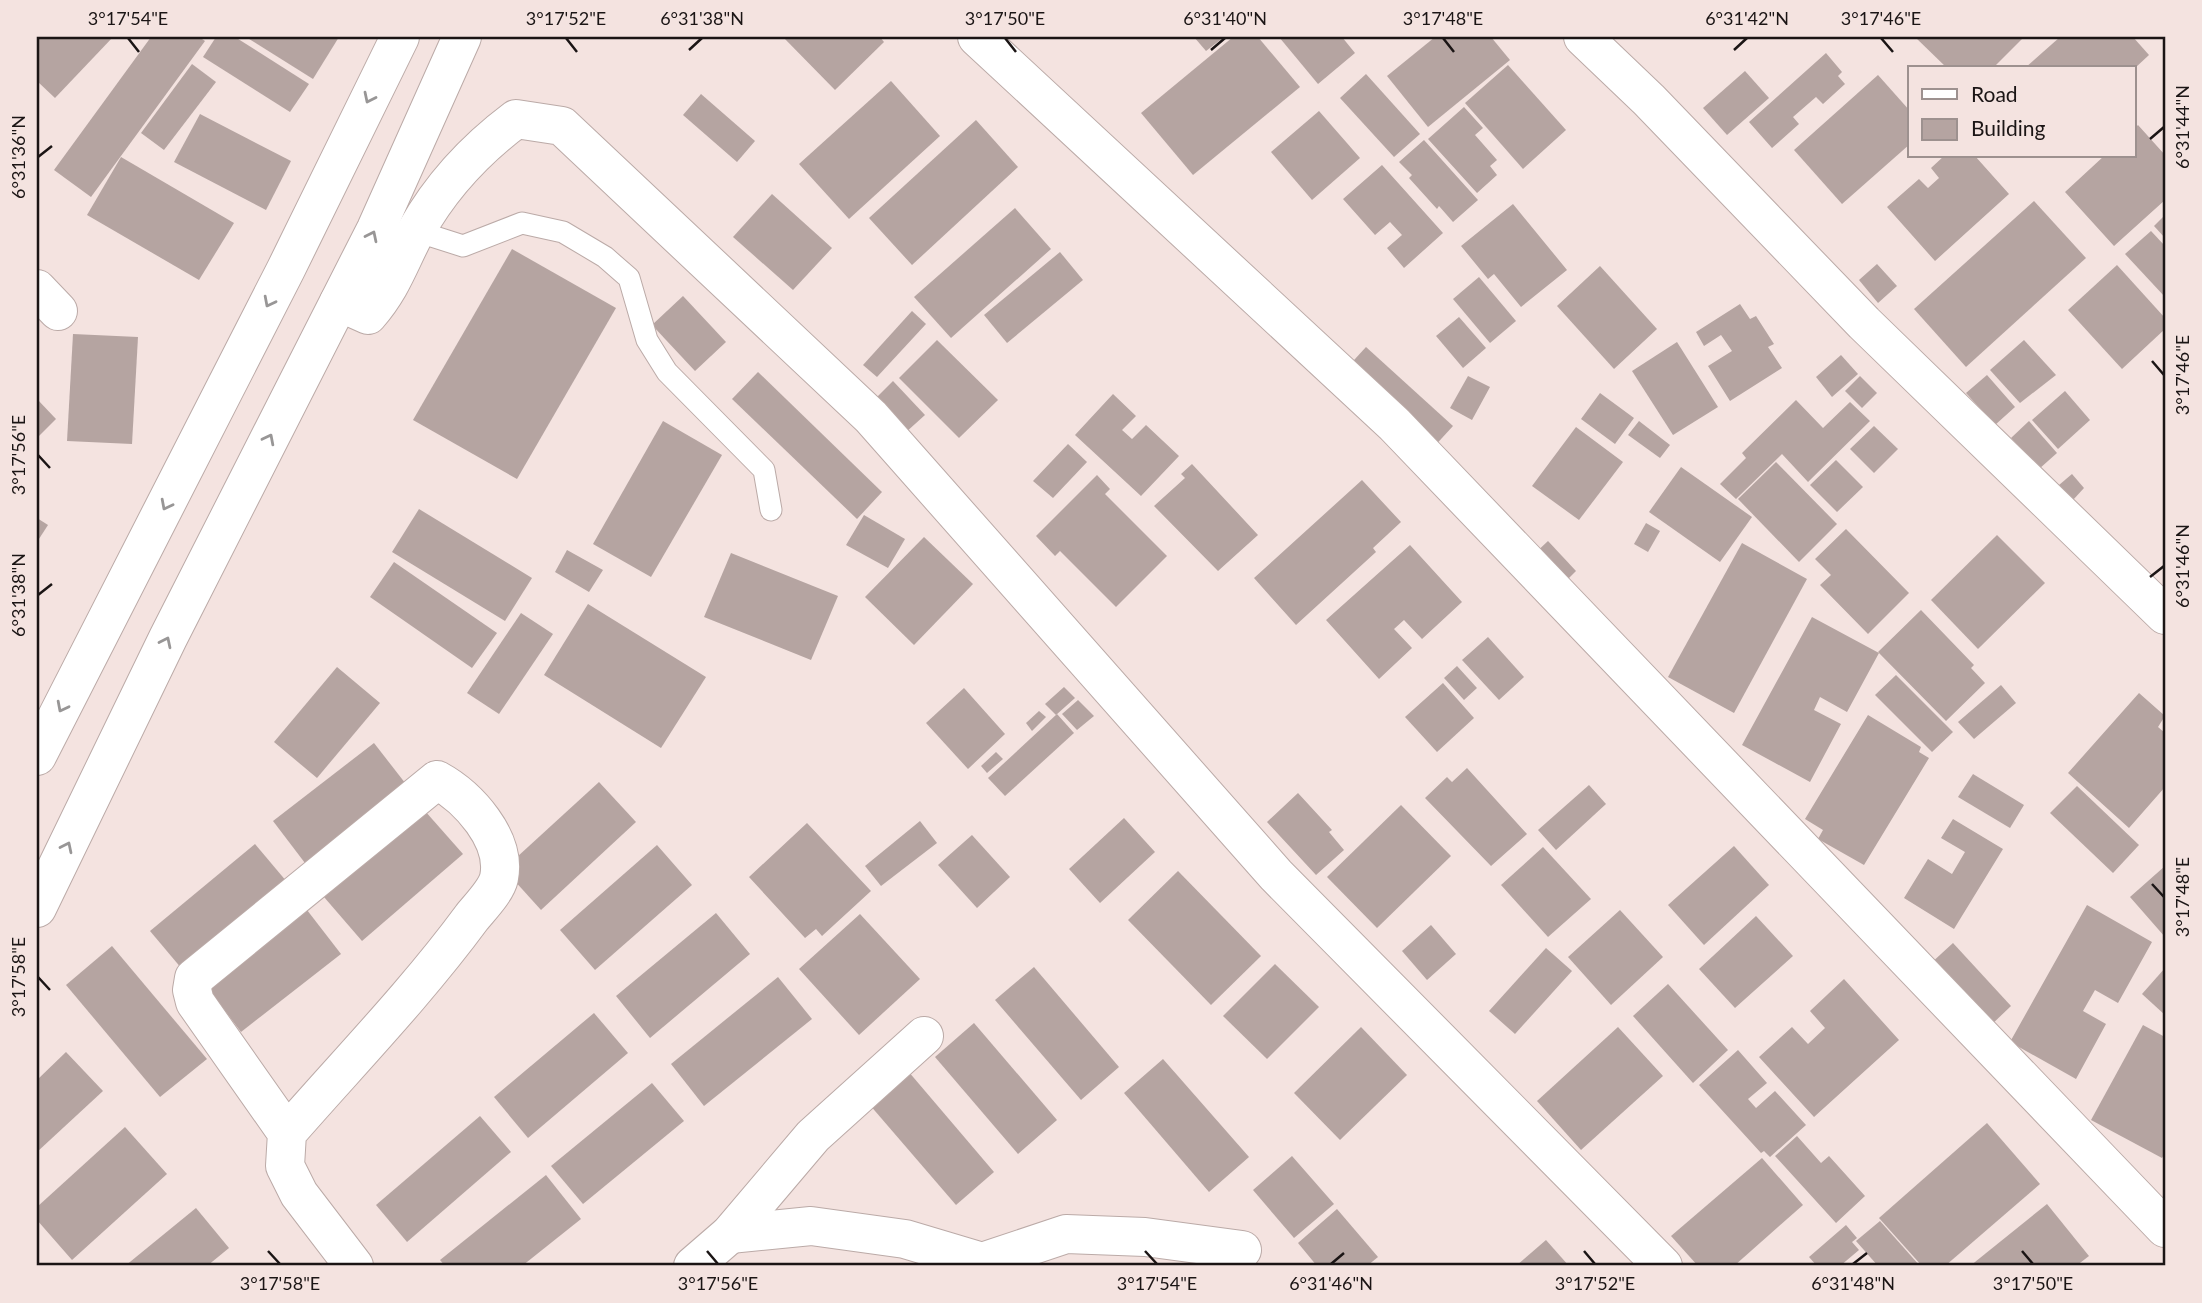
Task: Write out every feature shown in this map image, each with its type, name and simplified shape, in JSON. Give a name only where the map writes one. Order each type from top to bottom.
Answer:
[{"type":"street","points":[[37,756],[286,269],[400,37]]},
{"type":"street","points":[[37,908],[168,638],[376,229],[462,37]]},
{"type":"street","points":[[977,37],[1394,424],[2165,1227]]},
{"type":"street","points":[[1583,37],[1649,100],[1864,323],[2165,615]]},
{"type":"street","points":[[339,302],[368,315],[388,292],[416,231],[438,197],[478,147],[516,118],[562,126],[871,417],[1276,875],[1663,1266]]},
{"type":"street","points":[[287,1132],[195,1002],[192,990],[194,978],[437,780],[452,789],[483,821],[500,859],[499,881],[443,957],[287,1132],[285,1166],[299,1194],[354,1266]]},
{"type":"street","points":[[693,1266],[730,1234],[813,1136],[924,1036]]},
{"type":"street","points":[[730,1234],[811,1226],[905,1239],[984,1264],[1066,1234],[1145,1237],[1242,1250]]},
{"type":"lane","points":[[416,231],[463,246],[522,223],[563,232],[605,257],[629,278],[647,340],[667,372],[764,470],[771,510]]},
{"type":"building","points":[[37,37],[113,37],[55,98],[37,81]]},
{"type":"building","points":[[151,37],[199,37],[205,41],[91,197],[54,170]]},
{"type":"building","points":[[216,37],[235,37],[309,84],[290,112],[203,57]]},
{"type":"building","points":[[246,37],[339,37],[313,79]]},
{"type":"building","points":[[783,37],[880,37],[884,42],[835,90]]},
{"type":"building","points":[[1194,37],[1224,37],[1206,51]]},
{"type":"building","points":[[1233,37],[1258,37],[1300,87],[1193,175],[1141,113]]},
{"type":"building","points":[[1279,37],[1342,37],[1355,53],[1318,84]]},
{"type":"building","points":[[1435,37],[1491,37],[1510,60],[1428,127],[1387,76]]},
{"type":"building","points":[[1915,37],[2024,37],[1995,66],[1945,66]]},
{"type":"building","points":[[2060,37],[2133,37],[2149,55],[2136,67],[2027,66]]},
{"type":"building","points":[[1826,53],[1842,72],[1838,76],[1845,84],[1823,104],[1816,97],[1793,117],[1799,124],[1772,148],[1749,122]]},
{"type":"building","points":[[192,64],[216,82],[164,150],[141,133]]},
{"type":"building","points":[[1508,65],[1566,130],[1523,169],[1465,103]]},
{"type":"building","points":[[1745,71],[1769,98],[1727,135],[1703,108]]},
{"type":"building","points":[[1366,74],[1420,134],[1394,157],[1340,98]]},
{"type":"building","points":[[1878,75],[1908,109],[1908,146],[1842,204],[1794,150]]},
{"type":"building","points":[[891,81],[940,136],[849,219],[799,164]]},
{"type":"building","points":[[701,94],[755,141],[737,162],[683,115]]},
{"type":"building","points":[[1464,107],[1483,128],[1475,135],[1497,160],[1490,166],[1497,175],[1477,193],[1428,139]]},
{"type":"building","points":[[1319,111],[1360,158],[1312,200],[1271,152]]},
{"type":"building","points":[[200,114],[291,161],[266,210],[174,162]]},
{"type":"building","points":[[976,120],[1018,167],[912,265],[869,218]]},
{"type":"building","points":[[2138,125],[2165,155],[2165,200],[2114,246],[2065,192],[2102,158],[2136,158]]},
{"type":"building","points":[[1424,140],[1478,200],[1453,222],[1439,206],[1437,209],[1409,178],[1412,175],[1399,162]]},
{"type":"building","points":[[121,157],[234,223],[199,280],[87,215]]},
{"type":"building","points":[[1942,158],[1977,158],[2009,194],[1935,261],[1887,207],[1919,179],[1928,188],[1939,178],[1931,168]]},
{"type":"building","points":[[1382,165],[1443,233],[1404,268],[1387,248],[1402,235],[1390,222],[1375,235],[1343,199]]},
{"type":"building","points":[[772,194],[832,248],[793,290],[733,237]]},
{"type":"building","points":[[2034,201],[2086,258],[1966,367],[1914,309]]},
{"type":"building","points":[[1513,204],[1567,270],[1521,307],[1494,274],[1488,279],[1461,246]]},
{"type":"building","points":[[1015,208],[1051,249],[951,338],[914,297]]},
{"type":"building","points":[[2165,215],[2165,238],[2154,226]]},
{"type":"building","points":[[2151,231],[2165,246],[2165,297],[2125,254]]},
{"type":"building","points":[[512,249],[616,308],[517,479],[413,420]]},
{"type":"building","points":[[1060,252],[1083,280],[1007,343],[984,315]]},
{"type":"building","points":[[1877,264],[1897,286],[1878,303],[1859,280]]},
{"type":"building","points":[[2117,265],[2165,318],[2165,329],[2122,369],[2068,310]]},
{"type":"building","points":[[1600,266],[1657,329],[1614,369],[1557,306]]},
{"type":"building","points":[[1479,277],[1516,321],[1490,343],[1453,299]]},
{"type":"building","points":[[683,296],[726,342],[695,371],[652,325]]},
{"type":"building","points":[[1740,304],[1750,319],[1756,316],[1774,344],[1768,347],[1782,368],[1730,401],[1708,366],[1732,351],[1721,335],[1704,346],[1696,332]]},
{"type":"building","points":[[912,311],[926,324],[877,377],[863,365]]},
{"type":"building","points":[[1459,317],[1486,348],[1463,368],[1436,336]]},
{"type":"building","points":[[73,334],[138,337],[132,444],[67,441]]},
{"type":"building","points":[[937,340],[998,400],[959,438],[899,378]]},
{"type":"building","points":[[2024,340],[2056,375],[2020,403],[1990,370]]},
{"type":"building","points":[[1677,342],[1718,407],[1673,435],[1632,371]]},
{"type":"building","points":[[1366,347],[1453,426],[1431,450],[1344,371]]},
{"type":"building","points":[[1841,355],[1858,374],[1832,397],[1816,377]]},
{"type":"building","points":[[758,372],[882,492],[857,519],[732,399]]},
{"type":"building","points":[[1987,375],[2015,407],[1995,425],[1966,393]]},
{"type":"building","points":[[1468,376],[1490,387],[1472,420],[1450,408]]},
{"type":"building","points":[[1860,376],[1877,393],[1862,408],[1845,391]]},
{"type":"building","points":[[893,381],[925,415],[905,433],[873,401]]},
{"type":"building","points":[[2065,391],[2090,420],[2058,449],[2032,420]]},
{"type":"building","points":[[1600,393],[1634,418],[1615,444],[1581,419]]},
{"type":"building","points":[[1113,394],[1136,416],[1122,430],[1132,439],[1146,425],[1179,456],[1141,496],[1075,435]]},
{"type":"building","points":[[37,399],[56,419],[37,438]]},
{"type":"building","points":[[1796,400],[1823,428],[1850,402],[1870,421],[1808,482],[1782,454],[1736,499],[1720,484],[1746,458],[1742,453]]},
{"type":"building","points":[[663,421],[722,455],[651,577],[593,544]]},
{"type":"building","points":[[1639,421],[1670,445],[1660,458],[1628,435]]},
{"type":"building","points":[[2029,421],[2057,453],[2039,469],[2011,438]]},
{"type":"building","points":[[1874,426],[1898,449],[1874,473],[1850,449]]},
{"type":"building","points":[[1576,427],[1623,462],[1579,520],[1532,486]]},
{"type":"building","points":[[1068,444],[1087,462],[1053,498],[1033,481]]},
{"type":"building","points":[[1836,460],[1863,487],[1837,512],[1810,485]]},
{"type":"building","points":[[1776,462],[1837,524],[1799,562],[1738,499]]},
{"type":"building","points":[[1192,464],[1258,535],[1218,571],[1154,506],[1185,478],[1181,474]]},
{"type":"building","points":[[1681,467],[1752,517],[1720,562],[1649,512]]},
{"type":"building","points":[[2072,474],[2084,488],[2073,500],[2059,485]]},
{"type":"building","points":[[1097,475],[1110,489],[1105,494],[1167,556],[1116,607],[1060,551],[1055,556],[1036,536]]},
{"type":"building","points":[[1362,480],[1401,522],[1373,548],[1376,552],[1296,625],[1254,578]]},
{"type":"building","points":[[419,509],[532,578],[505,621],[392,552]]},
{"type":"building","points":[[864,515],[905,539],[888,568],[846,545]]},
{"type":"building","points":[[37,518],[48,525],[37,542]]},
{"type":"building","points":[[1646,523],[1660,531],[1648,552],[1634,544]]},
{"type":"building","points":[[1846,529],[1909,593],[1868,634],[1820,585],[1831,575],[1815,559]]},
{"type":"building","points":[[1997,535],[2045,583],[1978,649],[1931,600]]},
{"type":"building","points":[[924,537],[973,584],[914,645],[865,597]]},
{"type":"building","points":[[1548,541],[1576,571],[1565,582],[1532,556]]},
{"type":"building","points":[[1742,543],[1807,579],[1734,713],[1668,677]]},
{"type":"building","points":[[1410,545],[1462,602],[1422,639],[1404,620],[1394,629],[1412,648],[1379,679],[1326,620]]},
{"type":"building","points":[[567,550],[603,570],[589,592],[555,572]]},
{"type":"building","points":[[731,553],[838,596],[811,660],[704,617]]},
{"type":"building","points":[[394,562],[497,633],[472,668],[370,597]]},
{"type":"building","points":[[588,604],[706,677],[661,748],[544,675]]},
{"type":"building","points":[[1921,610],[1974,665],[1971,668],[1985,683],[1946,721],[1878,652]]},
{"type":"building","points":[[521,613],[553,634],[499,714],[467,693]]},
{"type":"building","points":[[1812,617],[1879,653],[1847,712],[1820,697],[1814,710],[1841,724],[1810,782],[1742,745]]},
{"type":"building","points":[[1488,637],[1524,677],[1499,700],[1462,660]]},
{"type":"building","points":[[1457,666],[1477,688],[1464,700],[1444,678]]},
{"type":"building","points":[[337,667],[380,703],[317,778],[274,742]]},
{"type":"building","points":[[1896,675],[1953,732],[1932,752],[1875,695]]},
{"type":"building","points":[[1443,683],[1474,718],[1437,752],[1405,717]]},
{"type":"building","points":[[2001,685],[2016,703],[1974,739],[1958,722]]},
{"type":"building","points":[[1064,687],[1075,698],[1056,715],[1045,704]]},
{"type":"building","points":[[964,688],[1005,734],[968,769],[926,723]]},
{"type":"building","points":[[2139,693],[2165,716],[2158,727],[2165,733],[2165,787],[2129,828],[2068,773]]},
{"type":"building","points":[[1078,700],[1094,716],[1077,730],[1062,714]]},
{"type":"building","points":[[1039,711],[1046,717],[1032,731],[1026,723]]},
{"type":"building","points":[[1057,714],[1074,733],[1005,796],[988,778]]},
{"type":"building","points":[[1868,715],[1921,747],[1919,752],[1929,758],[1864,865],[1818,839],[1823,830],[1805,819]]},
{"type":"building","points":[[374,743],[409,788],[308,867],[273,821]]},
{"type":"building","points":[[996,752],[1003,759],[987,773],[981,766]]},
{"type":"building","points":[[1467,768],[1527,834],[1491,866],[1425,798],[1447,777],[1452,782]]},
{"type":"building","points":[[1973,774],[2024,805],[2010,828],[1958,797]]},
{"type":"building","points":[[599,782],[636,822],[541,910],[504,869]]},
{"type":"building","points":[[1589,785],[1606,804],[1556,850],[1538,830]]},
{"type":"building","points":[[2077,786],[2139,845],[2113,873],[2050,813]]},
{"type":"building","points":[[1298,793],[1332,830],[1329,832],[1344,850],[1316,875],[1267,822]]},
{"type":"building","points":[[1401,805],[1451,856],[1377,928],[1327,877]]},
{"type":"building","points":[[425,811],[463,854],[362,941],[324,897]]},
{"type":"building","points":[[1124,818],[1155,852],[1100,903],[1069,869]]},
{"type":"building","points":[[1953,819],[2003,849],[1954,929],[1904,898],[1928,859],[1952,874],[1965,852],[1941,838]]},
{"type":"building","points":[[920,821],[937,843],[881,886],[865,866]]},
{"type":"building","points":[[807,823],[871,891],[822,936],[816,929],[805,938],[749,877]]},
{"type":"building","points":[[972,835],[1010,877],[977,908],[938,865]]},
{"type":"building","points":[[255,844],[287,882],[182,969],[150,931]]},
{"type":"building","points":[[657,845],[692,885],[595,970],[560,930]]},
{"type":"building","points":[[1734,846],[1769,885],[1704,945],[1668,905]]},
{"type":"building","points":[[1543,847],[1591,899],[1548,937],[1501,885]]},
{"type":"building","points":[[2165,866],[2165,937],[2130,897]]},
{"type":"building","points":[[1178,871],[1261,956],[1211,1005],[1128,920]]},
{"type":"building","points":[[2087,905],[2152,942],[2118,1003],[2095,990],[2083,1011],[2106,1024],[2076,1079],[2010,1042]]},
{"type":"building","points":[[307,910],[341,954],[241,1032],[207,987]]},
{"type":"building","points":[[1620,910],[1663,957],[1611,1005],[1568,957]]},
{"type":"building","points":[[716,913],[750,954],[650,1038],[616,996]]},
{"type":"building","points":[[860,914],[920,979],[859,1035],[799,969]]},
{"type":"building","points":[[1756,916],[1793,956],[1735,1008],[1699,969]]},
{"type":"building","points":[[1431,925],[1456,954],[1427,980],[1402,951]]},
{"type":"building","points":[[1953,943],[2011,1006],[1988,1028],[1929,965]]},
{"type":"building","points":[[112,946],[207,1059],[160,1097],[66,985]]},
{"type":"building","points":[[1546,948],[1572,971],[1515,1034],[1489,1011]]},
{"type":"building","points":[[1275,964],[1319,1007],[1267,1059],[1223,1016]]},
{"type":"building","points":[[1034,967],[1119,1067],[1081,1100],[995,1000]]},
{"type":"building","points":[[2165,968],[2165,1015],[2142,994]]},
{"type":"building","points":[[778,977],[812,1019],[704,1106],[671,1064]]},
{"type":"building","points":[[1844,979],[1899,1040],[1814,1117],[1759,1057],[1792,1027],[1808,1044],[1825,1028],[1810,1011]]},
{"type":"building","points":[[1668,984],[1728,1050],[1693,1083],[1633,1016]]},
{"type":"building","points":[[594,1013],[628,1053],[528,1138],[494,1097]]},
{"type":"building","points":[[974,1023],[1057,1120],[1018,1154],[935,1057]]},
{"type":"building","points":[[2143,1025],[2165,1037],[2165,1153],[2162,1158],[2091,1120]]},
{"type":"building","points":[[1361,1027],[1407,1075],[1340,1140],[1294,1093]]},
{"type":"building","points":[[1618,1027],[1663,1076],[1581,1150],[1537,1101]]},
{"type":"building","points":[[1738,1050],[1767,1083],[1748,1099],[1756,1108],[1775,1091],[1806,1125],[1770,1157],[1764,1151],[1761,1153],[1699,1085]]},
{"type":"building","points":[[66,1052],[103,1091],[37,1152],[37,1080]]},
{"type":"building","points":[[1163,1059],[1249,1157],[1209,1192],[1124,1093]]},
{"type":"building","points":[[908,1071],[994,1172],[956,1205],[869,1104]]},
{"type":"building","points":[[652,1083],[684,1121],[583,1204],[551,1166]]},
{"type":"building","points":[[480,1116],[511,1152],[407,1242],[376,1205]]},
{"type":"building","points":[[1987,1123],[2040,1184],[1945,1266],[1922,1266],[1879,1218]]},
{"type":"building","points":[[125,1127],[167,1174],[72,1260],[37,1220],[37,1207]]},
{"type":"building","points":[[1797,1136],[1821,1163],[1829,1156],[1865,1196],[1836,1223],[1775,1156]]},
{"type":"building","points":[[1292,1156],[1334,1204],[1294,1238],[1253,1190]]},
{"type":"building","points":[[1762,1158],[1803,1205],[1734,1266],[1698,1266],[1671,1236]]},
{"type":"building","points":[[546,1175],[581,1219],[522,1266],[445,1266],[440,1260]]},
{"type":"building","points":[[2047,1204],[2089,1256],[2076,1266],[1970,1266]]},
{"type":"building","points":[[196,1208],[229,1248],[207,1266],[125,1266]]},
{"type":"building","points":[[1337,1209],[1378,1257],[1367,1266],[1317,1266],[1298,1243]]},
{"type":"building","points":[[1880,1221],[1920,1266],[1878,1266],[1856,1241]]},
{"type":"building","points":[[1846,1225],[1857,1238],[1852,1242],[1859,1250],[1840,1266],[1817,1266],[1809,1257]]},
{"type":"building","points":[[1546,1240],[1569,1266],[1516,1266]]}]
